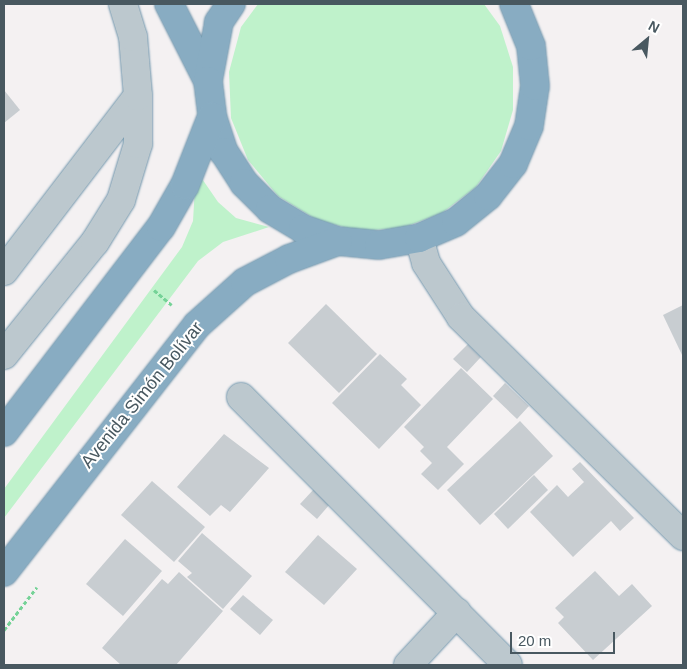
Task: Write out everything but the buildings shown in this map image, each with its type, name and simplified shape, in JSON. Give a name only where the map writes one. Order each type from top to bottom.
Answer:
[{"type":"highway","points":[[169,4],[208,81]]},
{"type":"highway","points":[[231,4],[219,22],[208,81],[212,116],[224,152],[244,183],[270,209],[302,229],[338,241],[379,244],[419,238],[456,222],[488,196],[513,164],[529,126],[535,86],[530,46],[514,4]]},
{"type":"highway","points":[[4,432],[128,269],[185,184],[212,116]]},
{"type":"highway","name":"Avenida Simón Bolívar","points":[[4,572],[196,325],[245,282],[288,259],[338,241]]},
{"type":"street","points":[[4,355],[95,242],[121,200],[138,144],[138,96],[133,37],[123,4]]},
{"type":"street","points":[[4,271],[138,96]]},
{"type":"street","points":[[419,238],[426,263],[461,317],[683,536]]},
{"type":"street","points":[[241,397],[458,612],[504,664]]},
{"type":"street","points":[[408,665],[458,612]]},
{"type":"path","points":[[128,269],[196,325]]},
{"type":"path","points":[[4,630],[40,583]]},
{"type":"green space","points":[[258,4],[484,4],[500,26],[513,67],[513,110],[501,151],[476,187],[442,213],[402,228],[359,231],[317,220],[278,196],[248,160],[231,118],[229,72],[241,27]]},
{"type":"green space","points":[[196,170],[218,202],[236,218],[269,227],[223,242],[198,261],[4,518],[4,489],[182,247],[193,221]]}]
